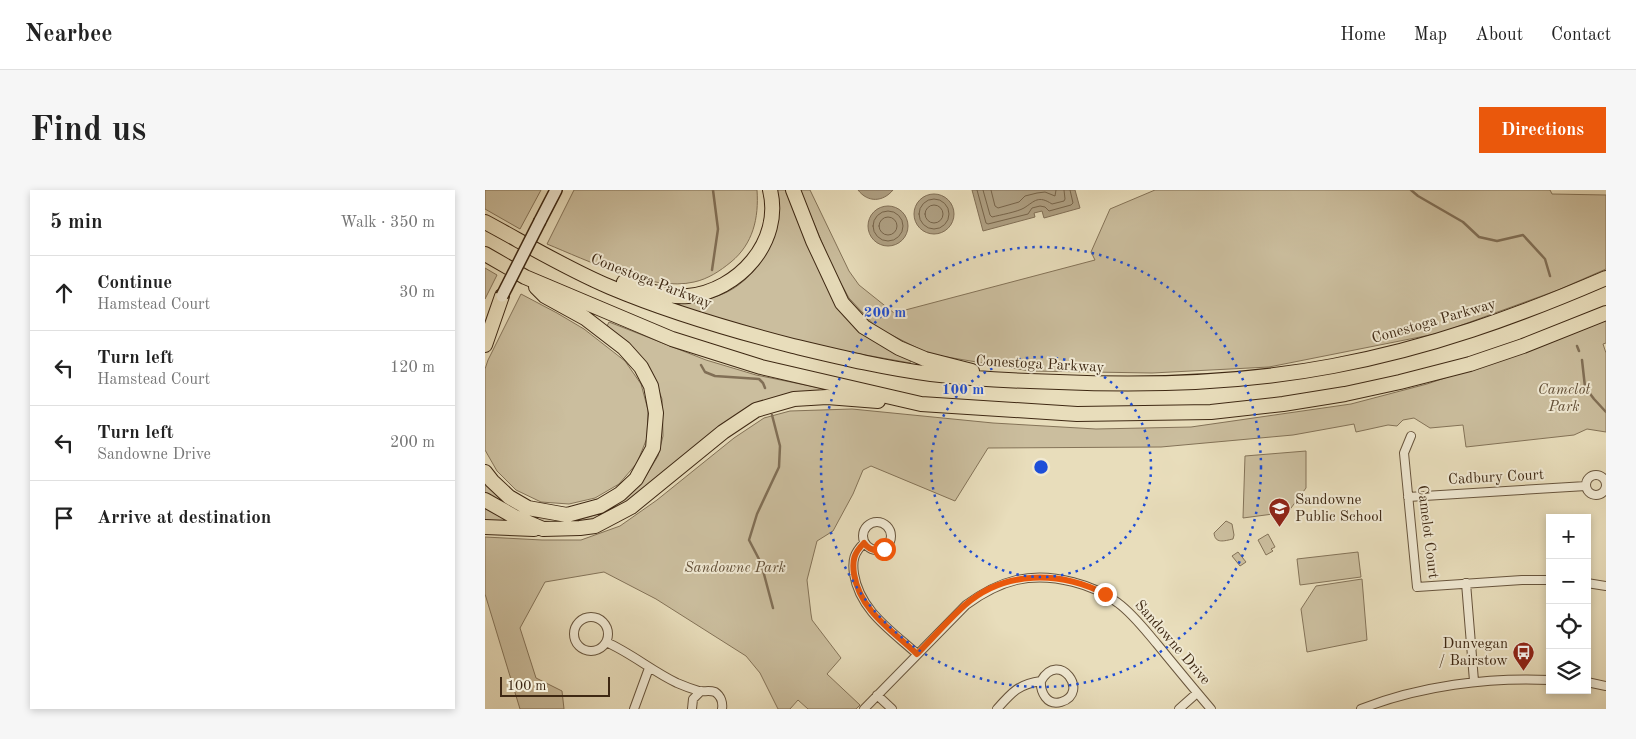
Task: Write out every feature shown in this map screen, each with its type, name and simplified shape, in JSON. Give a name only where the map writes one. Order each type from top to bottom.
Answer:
[{"type":"highway","points":[[562,263],[601,273],[639,288],[664,294],[687,296],[713,291],[736,277],[757,257],[769,228],[772,212],[770,190]]},
{"type":"highway","points":[[793,190],[813,241],[843,303],[864,327],[899,348],[925,359],[1012,380]]},
{"type":"highway","name":"Conestoga Parkway","points":[[485,222],[607,286],[674,312],[754,336],[859,362],[932,374],[1012,380],[1123,385],[1236,380],[1332,366],[1407,350],[1469,332],[1606,278]]},
{"type":"highway","points":[[485,254],[525,277],[672,339],[761,367],[921,404]]},
{"type":"highway","points":[[485,472],[509,497],[528,508],[567,515],[600,506],[620,494],[636,480],[653,448],[656,413],[651,386],[641,367],[624,348],[585,318],[545,296],[525,277]]},
{"type":"highway","points":[[485,345],[502,296]]},
{"type":"highway","points":[[485,527],[543,529],[595,526],[631,507],[723,432],[756,410],[794,399],[827,397],[1077,414],[1211,412],[1283,404],[1382,386],[1470,364],[1523,346],[1606,312]]},
{"type":"highway","points":[[485,500],[515,518],[543,529]]},
{"type":"main road","points":[[485,329],[555,190]]},
{"type":"street","name":"Camelot Court","points":[[1411,436],[1404,453],[1417,587],[1466,583]]},
{"type":"street","name":"Cadbury Court","points":[[1408,497],[1586,486]]},
{"type":"street","points":[[864,543],[856,551],[853,565],[856,585],[873,614],[917,654]]},
{"type":"street","name":"Sandowne Drive","points":[[864,709],[965,605],[982,593],[1000,584],[1038,576],[1059,578],[1089,586],[1118,603],[1142,626],[1211,709]]},
{"type":"street","points":[[1475,681],[1466,583],[1546,580]]},
{"type":"street","points":[[1591,584],[1606,586]]},
{"type":"street","points":[[590,617],[600,620],[607,628],[606,642],[597,650],[586,650],[579,646],[575,640],[575,628],[582,620],[590,617]]},
{"type":"street","points":[[606,642],[677,683],[701,692]]},
{"type":"street","points":[[634,709],[649,668]]},
{"type":"street","points":[[997,709],[1013,691],[1027,683],[1041,680],[1051,670],[1057,669],[1070,675],[1073,680],[1073,692],[1068,699],[1061,702],[1051,702],[1042,694],[1041,680]]},
{"type":"street","points":[[1361,709],[1416,693],[1475,681],[1546,680]]},
{"type":"street","points":[[1591,683],[1606,686]]},
{"type":"street","points":[[692,709],[693,700],[701,692],[707,690],[718,695],[722,702],[722,709]]},
{"type":"street","points":[[1179,709],[1197,692]]},
{"type":"street","points":[[877,695],[892,709]]},
{"type":"green space","points":[[485,190],[541,190],[520,229],[485,209]]},
{"type":"green space","points":[[574,190],[757,190],[757,211],[753,230],[745,247],[739,255],[723,268],[699,281],[677,284],[659,283],[619,273],[547,244]]},
{"type":"green space","points":[[776,190],[788,190],[843,310],[911,359],[910,363],[827,348],[753,329],[678,306],[679,302],[717,296],[728,291],[739,284],[758,265],[772,242],[776,229],[778,211]]},
{"type":"green space","points":[[800,190],[810,190],[849,271],[859,285],[894,313],[1095,260],[1091,252],[1110,209],[1155,190],[1550,190],[1552,194],[1606,195],[1606,269],[1558,290],[1440,333],[1269,367],[1152,373],[1030,371],[929,354],[876,327],[849,298],[833,269]]},
{"type":"green space","points":[[485,268],[497,275],[485,299]]},
{"type":"green space","points":[[521,294],[584,329],[625,361],[641,384],[648,410],[647,438],[637,463],[619,484],[595,498],[569,504],[541,502],[516,490],[497,471],[485,450],[485,369]]},
{"type":"green space","points":[[1606,320],[1606,343],[1603,344],[1606,353],[1606,432],[1587,429],[1574,435],[1466,447],[1463,425],[1430,428],[1414,418],[1403,420],[1397,426],[1388,425],[1356,432],[1354,424],[1293,435],[1161,447],[988,448],[955,501],[871,466],[863,470],[853,494],[833,531],[817,541],[807,580],[812,620],[841,658],[827,674],[860,705],[856,709],[808,709],[798,700],[790,709],[778,709],[760,673],[746,656],[656,599],[604,572],[545,582],[520,628],[536,678],[562,691],[564,709],[520,709],[485,594],[485,537],[581,540],[620,526],[657,500],[734,438],[764,418],[790,411],[852,409],[993,423],[1096,429],[1191,427],[1351,404],[1427,384],[1557,340]]},
{"type":"green space","points":[[609,322],[706,360],[756,375],[825,389],[825,393],[768,401],[610,516],[572,528],[548,526],[485,495],[485,479],[553,519],[577,520],[602,513],[625,499],[644,479],[658,456],[663,436],[662,399],[652,372],[632,346],[607,326]]},
{"type":"green space","points":[[1306,451],[1306,488],[1288,512],[1243,518],[1245,456]]},
{"type":"green space","points":[[485,507],[508,522],[485,524]]},
{"type":"green space","points":[[1226,521],[1232,524],[1233,539],[1218,540],[1214,533]]},
{"type":"green space","points":[[1268,534],[1275,547],[1271,549],[1273,551],[1266,555],[1258,540]]},
{"type":"green space","points":[[1238,552],[1246,562],[1240,566],[1232,556]]},
{"type":"green space","points":[[1358,552],[1361,577],[1300,585],[1297,559]]},
{"type":"green space","points":[[1362,579],[1367,640],[1307,652],[1301,609],[1316,586]]},
{"type":"water","points":[[858,190],[893,190],[885,197],[871,199]]},
{"type":"water","points":[[972,190],[1075,190],[1080,208],[1044,218],[1042,211],[1034,213],[1035,217],[983,231]]},
{"type":"water","points":[[938,194],[945,197],[951,203],[954,214],[953,222],[945,231],[938,234],[930,234],[923,231],[915,222],[914,210],[917,203],[926,195]]},
{"type":"water","points":[[892,206],[899,209],[905,215],[908,226],[907,234],[899,243],[892,246],[884,246],[877,243],[869,234],[868,222],[871,215],[880,207]]},
{"type":"waterway","points":[[712,270],[718,229],[713,190]]},
{"type":"waterway","points":[[1411,190],[1463,222],[1479,237],[1497,241],[1523,235],[1545,259],[1550,276]]},
{"type":"waterway","points":[[1577,346],[1579,351]]},
{"type":"waterway","points":[[1582,360],[1585,387],[1606,412]]},
{"type":"waterway","points":[[701,365],[705,372],[715,376],[759,379],[765,388]]},
{"type":"waterway","points":[[772,415],[780,446],[779,467],[757,514],[749,540],[761,563],[773,608]]},
{"type":"place","name":"Sandowne Public School","points":[[1279,528]]},
{"type":"place","name":"Dunvegan / Bairstow","points":[[1524,672]]},
{"type":"route","points":[[884,549],[880,551],[871,550],[864,543],[856,551],[853,565],[856,585],[873,614],[917,654],[965,605],[982,593],[1000,584],[1038,576],[1059,578],[1089,586],[1105,594]]},
{"type":"park label","name":"Camelot Park","points":[[1564,398]]},
{"type":"park label","name":"Sandowne Park","points":[[735,568]]}]
